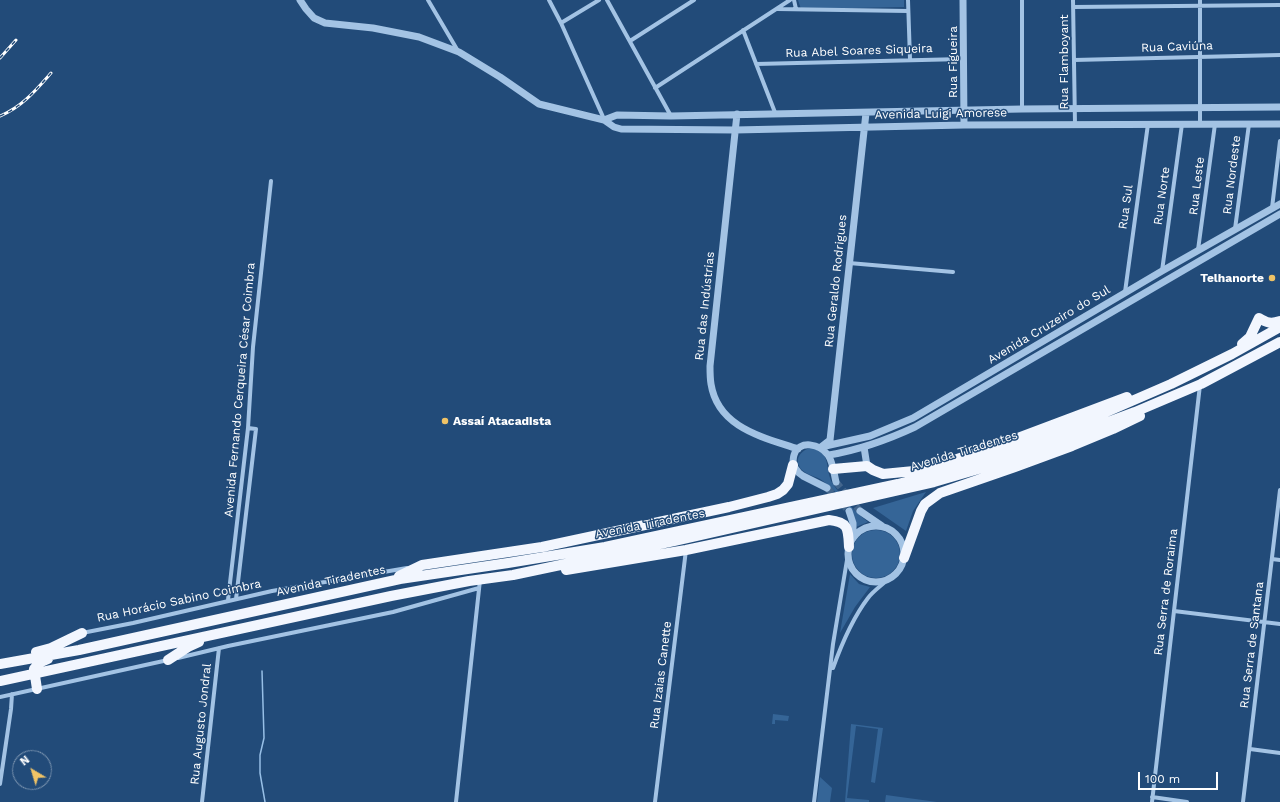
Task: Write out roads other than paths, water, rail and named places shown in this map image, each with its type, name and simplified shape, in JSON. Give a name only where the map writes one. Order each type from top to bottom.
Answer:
[{"type":"highway","points":[[1232,354],[1250,336],[1259,318],[1266,323],[1280,321]]},
{"type":"highway","name":"Avenida Tiradentes","points":[[0,664],[79,650],[400,579],[604,547],[828,500],[955,469],[1038,440],[1112,411],[1172,384],[1232,354],[1280,327]]},
{"type":"highway","name":"Avenida Tiradentes","points":[[0,681],[391,596],[480,584],[513,574],[705,534],[934,482],[999,463],[1135,412],[1201,384],[1280,342]]},
{"type":"highway","points":[[833,469],[867,466],[883,474],[914,471],[994,447],[1124,398],[1172,384]]},
{"type":"highway","points":[[904,558],[920,511],[925,504],[940,493],[1022,464],[1113,429],[1156,408],[1179,393]]},
{"type":"highway","points":[[381,584],[422,565],[542,547],[729,507],[768,497],[777,494],[788,484],[793,465]]},
{"type":"highway","points":[[513,574],[552,572],[686,550],[829,520],[839,521],[845,527],[848,531],[850,546]]},
{"type":"highway","points":[[542,547],[604,547]]},
{"type":"highway","points":[[168,660],[195,643],[235,630]]},
{"type":"highway","points":[[0,664],[51,648],[82,633]]},
{"type":"highway","points":[[37,689],[34,669],[39,663],[79,650]]},
{"type":"street","name":"Avenida Luigi Amorese","points":[[300,0],[314,18],[325,23],[373,28],[420,37],[459,52],[500,76],[539,104],[604,120],[614,127],[621,129],[735,130],[964,124],[1280,124]]},
{"type":"street","points":[[428,0],[459,52]]},
{"type":"street","points":[[549,0],[561,23],[604,120]]},
{"type":"street","points":[[561,23],[599,0]]},
{"type":"street","points":[[607,0],[671,116]]},
{"type":"street","points":[[630,41],[694,0]]},
{"type":"street","points":[[655,88],[790,0]]},
{"type":"street","points":[[794,0],[796,9]]},
{"type":"street","points":[[908,0],[910,59]]},
{"type":"street","name":"Rua Figueira","points":[[963,0],[964,124]]},
{"type":"street","points":[[1022,0],[1022,109]]},
{"type":"street","name":"Rua Flamboyant","points":[[1073,0],[1075,124]]},
{"type":"street","points":[[1200,0],[1200,125]]},
{"type":"street","points":[[1074,7],[1280,5]]},
{"type":"street","points":[[777,9],[908,11]]},
{"type":"street","points":[[743,30],[776,115]]},
{"type":"street","name":"Rua Caviúna","points":[[1074,60],[1280,55]]},
{"type":"street","name":"Rua Abel Soares Siqueira","points":[[756,64],[910,59],[963,59]]},
{"type":"street","name":"Avenida Luigi Amorese","points":[[604,120],[617,115],[776,115],[1022,109],[1280,107]]},
{"type":"street","name":"Rua Geraldo Rodrigues","points":[[821,448],[830,440],[866,113]]},
{"type":"street","name":"Rua das Indústrias","points":[[737,114],[710,366],[711,385],[714,396],[720,407],[738,426],[757,435],[798,449]]},
{"type":"street","name":"Rua Sul","points":[[1125,293],[1148,124]]},
{"type":"street","name":"Rua Norte","points":[[1162,271],[1182,124]]},
{"type":"street","name":"Rua Leste","points":[[1198,250],[1215,124]]},
{"type":"street","name":"Rua Nordeste","points":[[1235,229],[1249,124]]},
{"type":"street","points":[[1272,208],[1280,141]]},
{"type":"street","name":"Avenida Fernando Cerqueira César Coimbra","points":[[228,600],[248,428],[253,347],[272,181]]},
{"type":"street","name":"Avenida Cruzeiro do Sul","points":[[798,449],[810,444],[821,448],[870,436],[919,414],[1198,250],[1280,204]]},
{"type":"street","name":"Avenida Cruzeiro do Sul","points":[[828,455],[864,447],[891,438],[919,425],[1280,214]]},
{"type":"street","points":[[849,263],[953,272]]},
{"type":"street","name":"Rua Serra de Roraima","points":[[1152,802],[1201,384]]},
{"type":"street","points":[[919,414],[919,425]]},
{"type":"street","points":[[236,599],[256,429],[248,428]]},
{"type":"street","points":[[864,447],[867,466]]},
{"type":"street","points":[[821,448],[828,455],[836,482]]},
{"type":"street","points":[[798,449],[794,455],[793,465],[803,476],[827,488]]},
{"type":"street","name":"Rua Serra de Santana","points":[[1243,802],[1280,490]]},
{"type":"street","points":[[814,802],[833,644],[853,523],[849,511]]},
{"type":"street","points":[[830,674],[845,636],[855,617],[869,596],[898,571],[904,558],[904,548],[900,538],[892,530],[882,526],[860,511]]},
{"type":"street","points":[[882,526],[877,525],[860,530],[850,546],[850,565],[856,574],[865,580],[876,582],[886,580]]},
{"type":"street","name":"Rua Izaias Canette","points":[[655,802],[686,550]]},
{"type":"street","points":[[1272,559],[1280,560]]},
{"type":"street","name":"Rua Horácio Sabino Coimbra","points":[[82,633],[133,623],[228,600],[422,565]]},
{"type":"street","points":[[0,697],[219,648],[393,612],[480,584],[456,802]]},
{"type":"street","points":[[1174,611],[1280,624]]},
{"type":"street","name":"Rua Augusto Jondral","points":[[202,802],[219,648]]},
{"type":"street","points":[[0,784],[12,694]]},
{"type":"street","points":[[1250,749],[1280,753]]},
{"type":"street","points":[[1152,797],[1187,802]]},
{"type":"waterway","points":[[262,671],[264,738],[260,755],[260,773],[265,802]]},
{"type":"tunnel","points":[[836,482],[860,511]]},
{"type":"tunnel","points":[[827,488],[849,511]]},
{"type":"railway","points":[[0,58],[16,40]]},
{"type":"railway","points":[[0,116],[22,103],[51,73]]},
{"type":"place","name":"Telhanorte","points":[[1272,278]]},
{"type":"place","name":"Assaí Atacadista","points":[[445,421]]}]
